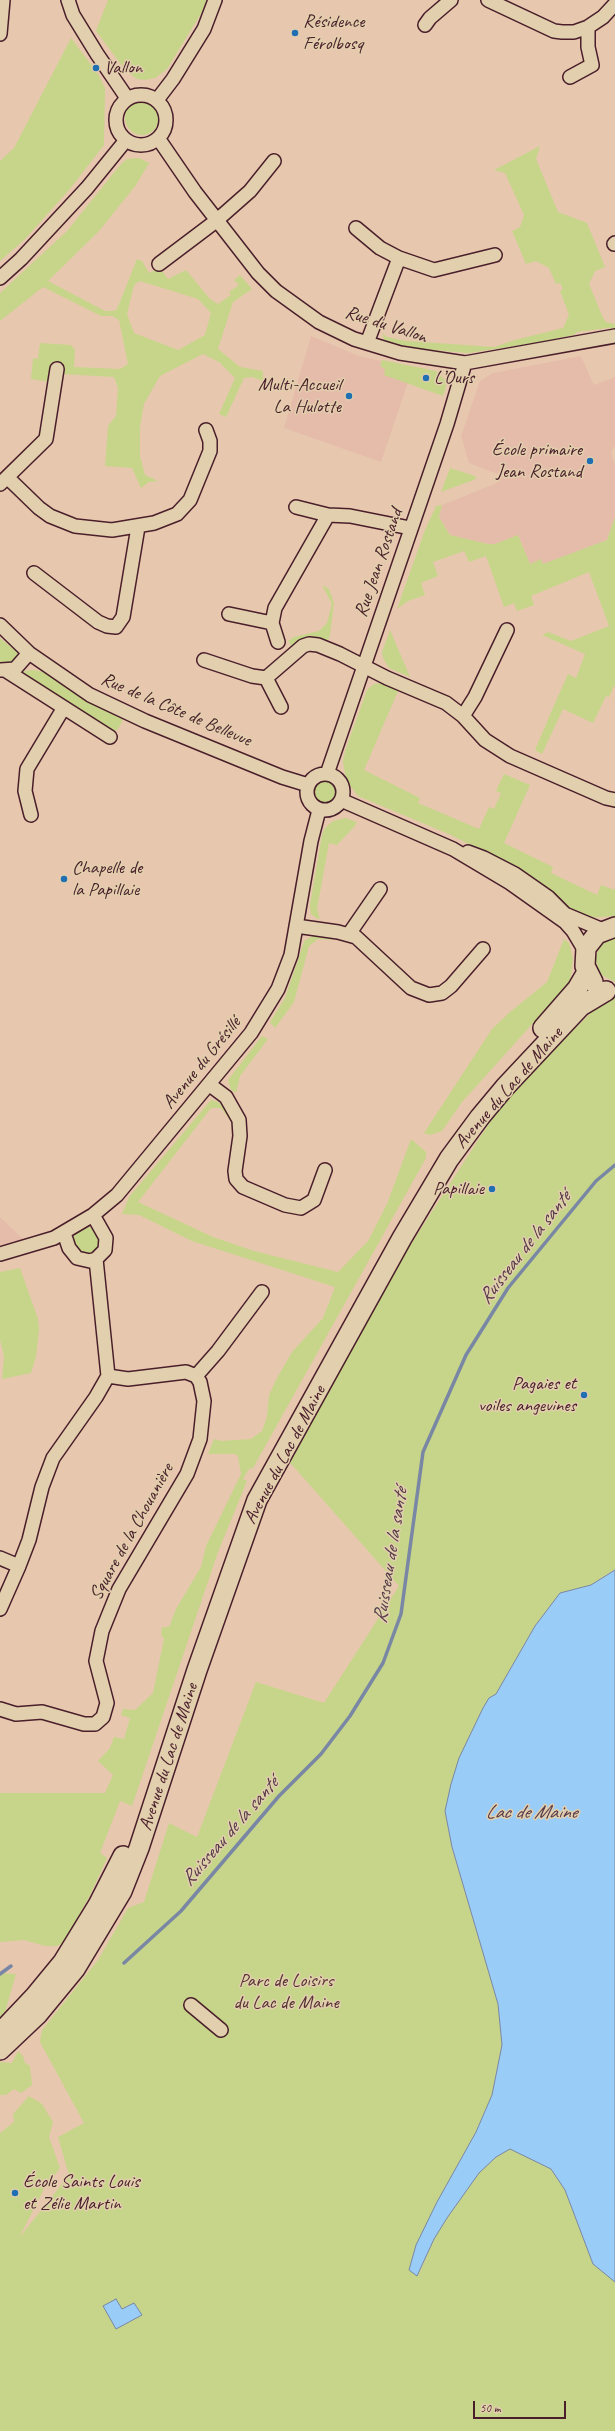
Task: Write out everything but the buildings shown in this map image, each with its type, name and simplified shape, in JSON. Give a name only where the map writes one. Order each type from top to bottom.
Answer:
[{"type":"street","points":[[0,34],[3,0]]},
{"type":"street","points":[[68,0],[73,15],[127,98]]},
{"type":"street","points":[[157,100],[173,79],[204,29],[215,0]]},
{"type":"street","points":[[425,25],[430,18],[451,0]]},
{"type":"street","points":[[488,0],[554,31],[574,32],[588,27],[603,17],[615,4]]},
{"type":"street","points":[[570,77],[592,65],[588,47],[588,27]]},
{"type":"street","points":[[141,94],[157,100],[166,116],[166,125],[158,138],[144,145],[133,144],[126,140],[116,127],[115,119],[120,104],[127,98],[141,94]]},
{"type":"street","name":"Rue du Vallon","points":[[158,138],[216,221],[258,273],[276,291],[319,322],[354,339],[419,357],[464,363],[615,336]]},
{"type":"street","points":[[0,278],[21,259],[87,188],[126,140]]},
{"type":"street","points":[[159,264],[216,221],[250,191],[274,161]]},
{"type":"street","points":[[356,228],[380,248],[399,258],[434,270],[468,260],[495,255]]},
{"type":"street","points":[[367,343],[399,258]]},
{"type":"street","name":"Rue Jean Rostand","points":[[327,774],[410,528],[447,424],[464,363]]},
{"type":"street","points":[[57,369],[46,439],[4,481],[39,508],[62,522],[100,530],[138,527],[168,519],[184,509],[190,500],[210,452],[210,441],[206,430]]},
{"type":"street","points":[[296,507],[410,528]]},
{"type":"street","points":[[278,642],[272,623],[280,597],[328,514]]},
{"type":"street","points":[[34,573],[98,622],[107,626],[116,627],[123,617],[138,527]]},
{"type":"street","points":[[229,614],[272,623]]},
{"type":"street","name":"Rue de la Côte de Bellevue","points":[[0,625],[30,653],[90,695],[116,708],[282,777],[308,785]]},
{"type":"street","points":[[463,716],[475,697],[507,630]]},
{"type":"street","points":[[266,678],[289,657],[309,644],[318,645],[340,654],[363,667],[446,703],[463,716],[494,748],[558,777],[615,800]]},
{"type":"street","points":[[2,670],[15,669],[30,653]]},
{"type":"street","points":[[204,660],[252,676],[266,678]]},
{"type":"street","points":[[2,670],[110,737]]},
{"type":"street","points":[[266,678],[281,707]]},
{"type":"street","points":[[31,815],[25,791],[27,769],[63,709]]},
{"type":"street","points":[[327,774],[340,781],[343,790],[342,800],[334,808],[319,810],[308,800],[308,785],[316,776],[327,774]]},
{"type":"street","points":[[342,800],[453,849],[484,858],[536,888],[565,914],[609,928]]},
{"type":"street","name":"Avenue du Grésillé","points":[[0,1254],[43,1243],[64,1233],[93,1215],[117,1195],[132,1179],[251,1033],[269,1007],[286,968],[296,926],[311,841],[319,810]]},
{"type":"street","points":[[453,849],[555,914],[573,931],[585,951],[586,972],[596,985],[610,992]]},
{"type":"street","points":[[348,934],[380,889]]},
{"type":"street","points":[[296,926],[348,934],[366,946],[411,988],[429,995],[442,993],[451,986],[483,949]]},
{"type":"street","points":[[585,951],[592,939],[609,928]]},
{"type":"street","name":"Avenue du Lac de Maine","points":[[10,2030],[63,1962],[119,1867],[142,1808],[238,1528],[276,1443],[451,1134],[492,1083],[577,989],[586,972]]},
{"type":"street","name":"Avenue du Lac de Maine","points":[[10,2030],[52,1998],[75,1969],[122,1891],[139,1848],[197,1670],[257,1500],[402,1238],[449,1159],[480,1117],[505,1087],[581,1006],[610,992]]},
{"type":"street","points":[[210,1084],[226,1097],[239,1120],[240,1136],[235,1171],[236,1179],[243,1187],[285,1205],[301,1208],[314,1200],[325,1170]]},
{"type":"street","points":[[64,1233],[69,1248],[77,1258],[90,1261],[96,1259],[104,1250],[106,1238],[93,1215]]},
{"type":"street","points":[[0,1609],[19,1566],[42,1487],[53,1458],[96,1397],[108,1376],[96,1259]]},
{"type":"street","points":[[108,1376],[128,1379],[186,1372],[196,1376],[218,1351],[262,1292]]},
{"type":"street","name":"Square de la Chouanière","points":[[0,1709],[16,1714],[42,1712],[84,1724],[95,1724],[103,1717],[107,1702],[96,1661],[99,1641],[119,1588],[192,1460],[200,1439],[204,1409],[202,1390],[196,1376]]},
{"type":"street","points":[[0,1558],[19,1566]]},
{"type":"street","points":[[191,2005],[221,2030]]},
{"type":"street","points":[[0,2050],[10,2030]]},
{"type":"shaded area","name":"Multi-Accueil La Hulotte","points":[[311,336],[359,356],[413,368],[381,462],[284,428]]},
{"type":"shaded area","name":"École primaire Jean Rostand","points":[[581,356],[594,385],[615,377],[615,445],[611,453],[615,465],[615,517],[607,540],[543,565],[530,564],[518,535],[495,544],[488,544],[450,535],[439,517],[442,505],[497,483],[500,475],[469,463],[461,436],[480,381],[493,373]]},
{"type":"shaded area","points":[[0,1217],[24,1240],[0,1245]]},
{"type":"green space","points":[[108,0],[206,0],[203,10],[167,69],[155,78],[145,80],[137,79],[126,71],[96,31]]},
{"type":"green space","points":[[71,38],[98,74],[105,88],[104,145],[69,190],[25,239],[0,261],[0,161],[14,148]]},
{"type":"green space","points":[[139,101],[145,101],[149,102],[156,108],[159,118],[158,125],[152,132],[145,135],[139,135],[135,134],[128,128],[125,121],[125,115],[126,111],[132,104]]},
{"type":"green space","points":[[540,146],[536,159],[558,212],[587,223],[605,267],[595,271],[589,284],[603,318],[606,322],[615,324],[615,329],[608,328],[577,332],[574,335],[535,343],[468,353],[411,348],[385,343],[382,333],[387,337],[407,341],[495,347],[511,341],[563,328],[569,315],[560,291],[563,289],[560,283],[556,284],[549,268],[536,261],[526,264],[512,231],[520,227],[524,215],[505,173],[494,170]]},
{"type":"green space","points":[[139,158],[149,163],[136,185],[99,231],[48,281],[105,311],[113,311],[117,309],[137,259],[142,261],[149,273],[160,268],[168,279],[186,270],[210,299],[218,304],[231,295],[229,292],[239,285],[234,280],[240,275],[252,289],[233,302],[218,349],[240,367],[263,371],[263,381],[252,377],[244,378],[226,417],[219,414],[235,378],[219,362],[203,354],[160,376],[144,404],[140,427],[140,456],[145,475],[158,481],[149,482],[141,488],[132,468],[105,466],[108,426],[116,416],[118,388],[114,377],[62,374],[50,382],[31,379],[33,358],[38,359],[40,343],[71,345],[75,350],[74,367],[120,369],[128,364],[119,320],[112,316],[101,316],[43,287],[0,321],[0,293],[67,231],[121,164],[127,159]],"holes":[[[140,281],[198,299],[211,313],[205,335],[178,350],[134,333],[127,314],[133,289],[135,284]]]},
{"type":"green space","points":[[382,360],[436,371],[445,380],[446,387],[443,396],[384,375],[385,369],[380,366]]},
{"type":"green space","points":[[450,468],[475,476],[476,479],[441,492]]},
{"type":"green space","points":[[442,505],[439,517],[450,535],[488,544],[495,544],[518,535],[530,564],[541,559],[543,564],[607,540],[615,517],[615,684],[609,697],[606,696],[593,723],[563,709],[542,754],[535,750],[552,710],[568,674],[576,678],[585,654],[542,635],[548,632],[571,641],[609,626],[589,572],[531,596],[534,605],[517,611],[514,603],[504,607],[486,556],[469,562],[464,551],[433,562],[438,576],[421,583],[425,595],[408,601],[397,609],[425,530],[436,506]]},
{"type":"green space","points":[[322,585],[329,589],[334,603],[328,640],[314,640],[293,648],[288,641],[294,637],[319,631],[327,623],[332,604]]},
{"type":"green space","points":[[390,630],[410,677],[389,668],[383,658],[382,652]]},
{"type":"green space","points":[[0,638],[18,653],[17,662],[2,665],[0,663]]},
{"type":"green space","points":[[33,670],[44,672],[97,706],[123,719],[120,726],[116,731],[110,733],[20,674],[24,671]]},
{"type":"green space","points":[[381,683],[398,691],[364,770],[420,798],[418,803],[479,829],[489,807],[494,809],[501,793],[496,791],[504,774],[530,785],[504,843],[553,867],[551,873],[597,895],[601,885],[615,890],[615,916],[588,918],[566,910],[565,902],[515,868],[451,835],[358,796],[346,780],[343,762],[345,751],[367,690],[374,684]]},
{"type":"green space","points":[[326,781],[335,785],[339,794],[335,803],[326,807],[317,803],[313,794],[317,785]]},
{"type":"green space","points":[[345,818],[357,822],[337,845],[329,843],[317,909],[320,919],[316,918],[311,914],[310,905],[322,835],[325,828],[333,821]]},
{"type":"green space","points":[[314,936],[335,940],[318,939],[309,946],[294,1002],[275,1028],[270,1022],[285,998],[305,940]]},
{"type":"green space","points":[[615,936],[615,982],[600,974],[595,958],[602,942]]},
{"type":"green space","points":[[564,939],[569,943],[573,959],[570,982],[462,1102],[442,1131],[430,1135],[424,1133],[492,1029],[510,1012],[547,982]]},
{"type":"green space","name":"Parc de Loisirs du Lac de Maine","points":[[615,989],[615,1569],[591,1585],[560,1593],[535,1626],[496,1694],[489,1698],[459,1759],[445,1811],[452,1848],[498,2004],[502,2045],[492,2095],[476,2132],[437,2202],[418,2276],[434,2239],[447,2218],[479,2173],[496,2157],[510,2149],[551,2169],[565,2190],[593,2264],[615,2282],[615,2431],[0,2431],[0,2133],[14,2122],[13,2114],[29,2096],[42,2104],[53,2122],[49,2137],[60,2168],[44,2189],[19,2238],[69,2175],[58,2137],[84,2123],[40,2042],[42,2030],[98,1960],[128,1908],[144,1902],[169,1823],[197,1837],[256,1682],[324,1703],[399,1586],[286,1458],[384,1286],[506,1097]]},
{"type":"green space","points":[[262,1036],[268,1039],[240,1076],[236,1093],[231,1090],[228,1080]]},
{"type":"green space","points":[[211,1100],[218,1102],[224,1107],[230,1116],[229,1119],[221,1108],[211,1108],[138,1202],[213,1237],[254,1251],[338,1272],[368,1241],[387,1204],[411,1139],[426,1152],[426,1158],[253,1468],[249,1469],[243,1479],[247,1481],[218,1552],[132,1806],[120,1801],[100,1853],[107,1858],[91,1893],[64,1943],[56,1946],[45,1946],[24,1940],[0,1942],[0,1793],[105,1793],[113,1775],[98,1761],[110,1748],[114,1737],[124,1739],[130,1718],[121,1715],[123,1709],[135,1710],[153,1693],[164,1639],[161,1635],[162,1627],[169,1627],[176,1609],[201,1567],[206,1546],[241,1474],[238,1456],[235,1454],[208,1454],[214,1439],[221,1441],[251,1439],[262,1431],[267,1417],[269,1395],[277,1378],[292,1352],[323,1318],[335,1287],[192,1241],[139,1215],[122,1214],[129,1197]]},
{"type":"green space","points":[[87,1227],[97,1231],[101,1241],[97,1251],[87,1255],[77,1251],[73,1241],[77,1231]]},
{"type":"green space","points":[[20,1268],[38,1319],[39,1330],[36,1357],[31,1373],[2,1379],[4,1356],[0,1340],[0,1272]]},
{"type":"green space","points":[[0,1973],[16,1974],[5,2012],[0,2018]]},
{"type":"green space","points":[[18,2051],[23,2056],[25,2063],[30,2066],[32,2085],[21,2093],[14,2089],[6,2095],[0,2095],[0,2062],[12,2063]]},
{"type":"water","name":"Lac de Maine","points":[[615,1570],[615,2282],[593,2264],[565,2190],[551,2169],[510,2149],[496,2157],[479,2173],[434,2239],[417,2276],[409,2270],[416,2245],[437,2202],[476,2132],[492,2095],[502,2045],[498,2004],[452,1847],[445,1811],[451,1784],[459,1758],[483,1708],[489,1698],[496,1694],[535,1626],[560,1593],[591,1585]]},
{"type":"water","points":[[116,2299],[122,2309],[134,2303],[142,2315],[116,2329],[103,2306]]},
{"type":"waterway","name":"Ruisseau de la santé","points":[[124,1963],[181,1911],[279,1796],[321,1754],[350,1716],[383,1663],[401,1614],[423,1452],[466,1355],[508,1288],[596,1181],[615,1165]]},
{"type":"waterway","name":"Ruisseau de la santé","points":[[0,1974],[11,1966]]},
{"type":"place","name":"Résidence Férolbosq","points":[[295,33]]},
{"type":"place","name":"Vallon","points":[[96,68]]},
{"type":"place","name":"L’Ours","points":[[426,378]]},
{"type":"place","name":"Multi-Accueil La Hulotte","points":[[349,396]]},
{"type":"place","name":"École primaire Jean Rostand","points":[[590,461]]},
{"type":"place","name":"Chapelle de la Papillaie","points":[[64,879]]},
{"type":"place","name":"Papillaie","points":[[492,1189]]},
{"type":"place","name":"Pagaies et voiles angevines","points":[[584,1395]]},
{"type":"place","name":"École Saints Louis et Zélie Martin","points":[[15,2193]]}]
